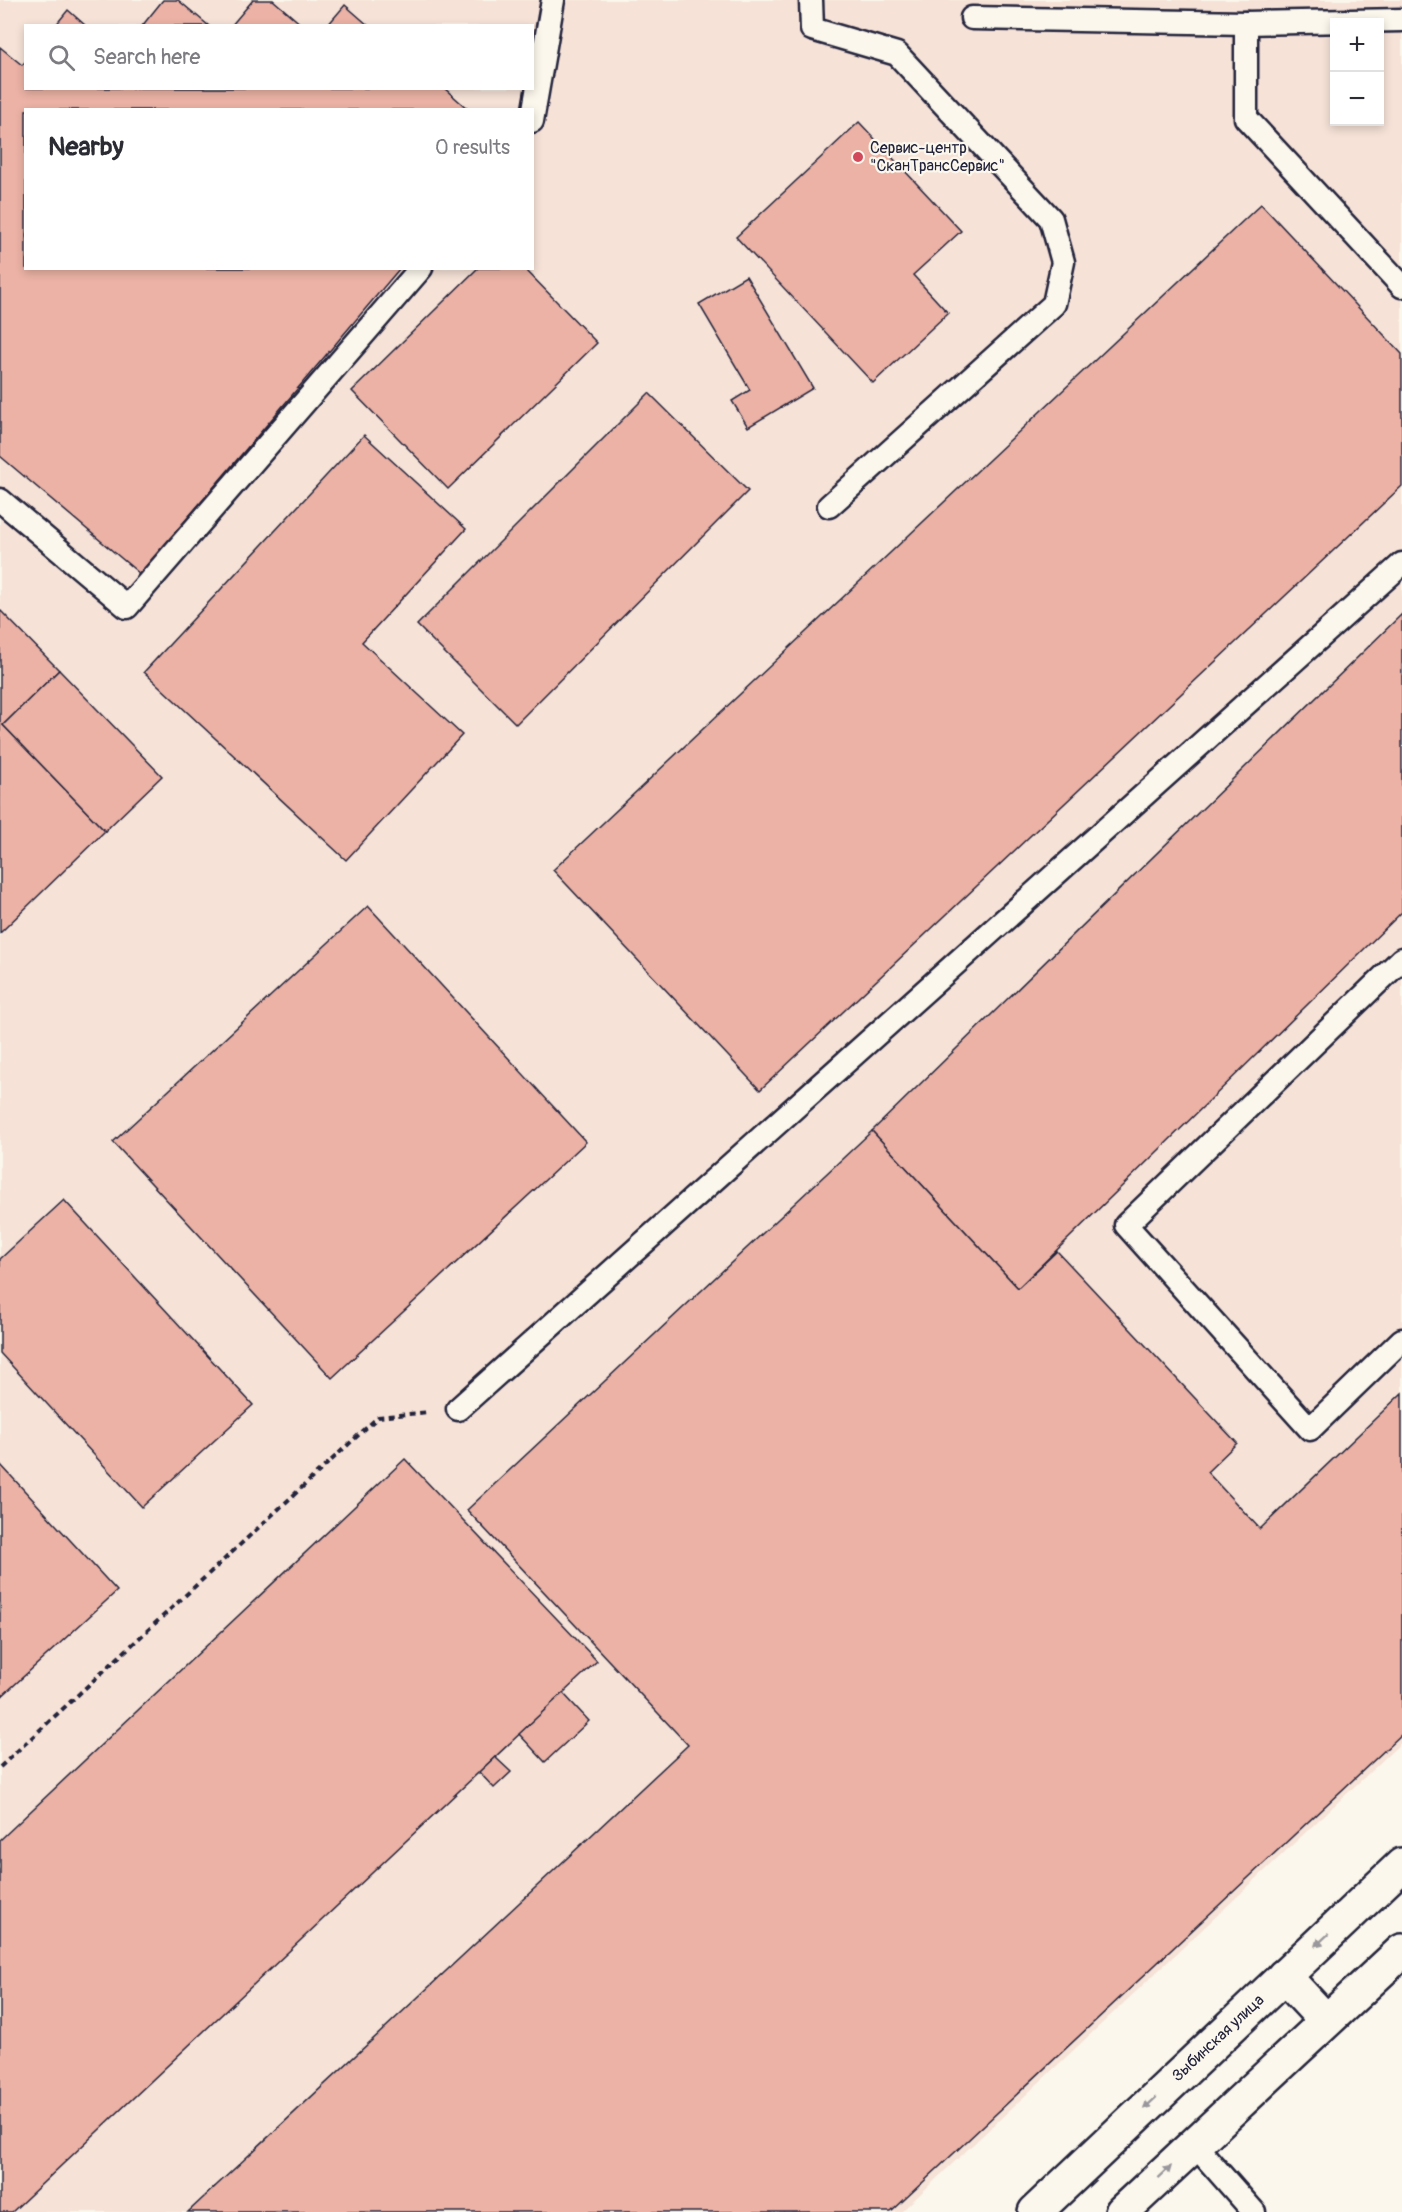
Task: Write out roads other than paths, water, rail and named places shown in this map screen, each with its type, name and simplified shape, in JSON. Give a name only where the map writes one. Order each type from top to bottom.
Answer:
[{"type":"street","name":"Зыбинская улица","points":[[1035,2212],[1402,1865]]},
{"type":"street","points":[[1122,2212],[1402,1951]]},
{"type":"street","points":[[1284,1976],[1326,2020]]},
{"type":"lane","points":[[534,109],[553,0]]},
{"type":"lane","points":[[811,0],[812,29],[897,54],[1051,219],[1063,262],[1054,304],[829,506]]},
{"type":"lane","points":[[972,18],[1246,23],[1402,20]]},
{"type":"lane","points":[[1246,23],[1246,118],[1402,286]]},
{"type":"lane","points":[[0,500],[127,607],[419,270]]},
{"type":"lane","points":[[458,1409],[1402,564]]},
{"type":"lane","points":[[1402,959],[1126,1225],[1310,1429],[1402,1340]]},
{"type":"lane","points":[[1194,2145],[1254,2212]]},
{"type":"place","name":"Сервис-центр \"СканТрансСервис\"","points":[[858,157]]}]
